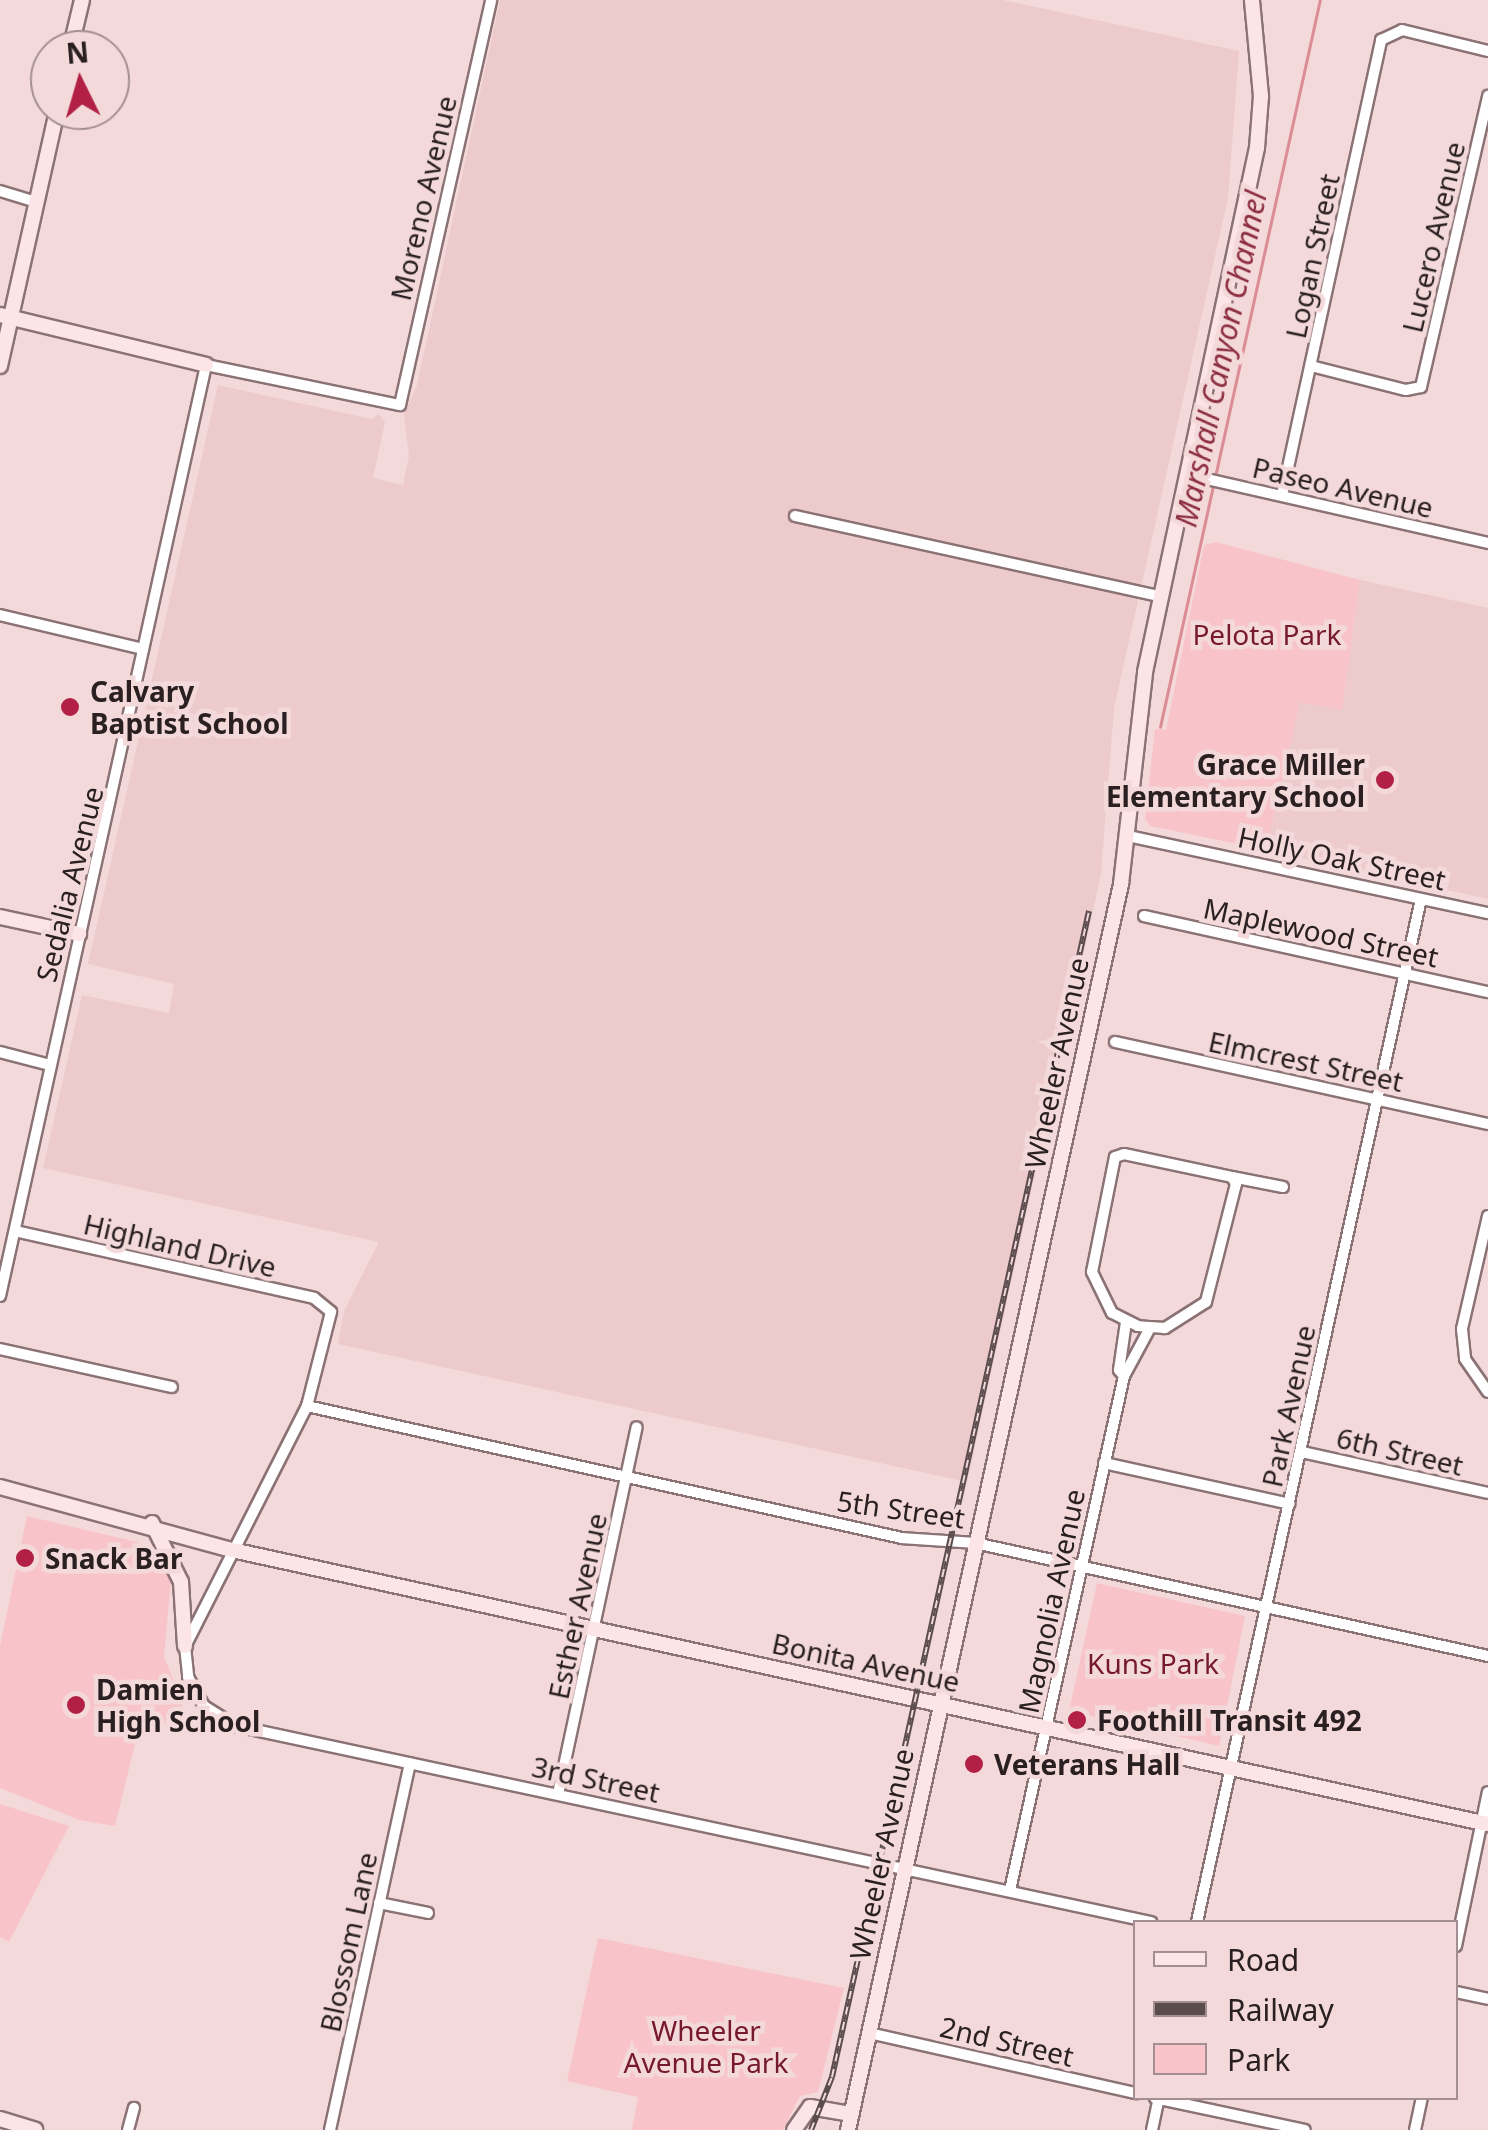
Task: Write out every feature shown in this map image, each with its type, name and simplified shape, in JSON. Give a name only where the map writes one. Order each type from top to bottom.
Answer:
[{"type":"main road","points":[[75,30],[82,0]]},
{"type":"main road","name":"Wheeler Avenue","points":[[848,2130],[1128,836],[1136,729],[1257,148],[1261,96],[1252,0]]},
{"type":"main road","points":[[0,366],[5,316],[52,130]]},
{"type":"main road","points":[[5,316],[206,365]]},
{"type":"main road","points":[[0,917],[79,934]]},
{"type":"main road","name":"Bonita Avenue","points":[[0,1487],[152,1523],[232,1550],[1484,1824]]},
{"type":"main road","points":[[152,1523],[181,1582],[185,1646]]},
{"type":"main road","points":[[794,2130],[810,2107],[851,2114]]},
{"type":"main road","points":[[0,2119],[34,2130]]},
{"type":"street","name":"Moreno Avenue","points":[[206,365],[400,405],[491,0]]},
{"type":"street","name":"Logan Street","points":[[1282,495],[1381,40],[1390,30],[1488,51]]},
{"type":"street","name":"Lucero Avenue","points":[[1311,366],[1406,390],[1420,387],[1488,96]]},
{"type":"street","points":[[0,191],[36,202]]},
{"type":"street","name":"Sedalia Avenue","points":[[0,1296],[206,365]]},
{"type":"street","name":"Paseo Avenue","points":[[1189,474],[1488,543]]},
{"type":"street","points":[[795,516],[1162,597]]},
{"type":"street","points":[[0,615],[143,649]]},
{"type":"street","name":"Holly Oak Street","points":[[1128,836],[1488,913]]},
{"type":"street","name":"Park Avenue","points":[[1197,1920],[1421,899]]},
{"type":"street","name":"Maplewood Street","points":[[1144,916],[1488,992]]},
{"type":"street","name":"Elmcrest Street","points":[[1116,1042],[1488,1124]]},
{"type":"street","points":[[0,1052],[50,1065]]},
{"type":"street","points":[[1232,1178],[1206,1302],[1178,1324],[1150,1328],[1126,1322],[1098,1293],[1092,1272],[1115,1157],[1283,1187]]},
{"type":"street","points":[[1488,1216],[1462,1329],[1465,1359],[1488,1392]]},
{"type":"street","name":"Highland Drive","points":[[0,1240],[14,1237],[314,1298],[331,1312],[307,1406]]},
{"type":"street","points":[[1124,1376],[1126,1322]]},
{"type":"street","name":"Magnolia Avenue","points":[[1010,1890],[1124,1376],[1150,1328]]},
{"type":"street","points":[[0,1349],[172,1387]]},
{"type":"street","points":[[185,1646],[307,1406]]},
{"type":"street","name":"5th Street","points":[[307,1406],[902,1538],[976,1543],[1488,1656]]},
{"type":"street","name":"Esther Avenue","points":[[558,1794],[637,1427]]},
{"type":"street","name":"6th Street","points":[[1302,1452],[1488,1494]]},
{"type":"street","points":[[1104,1463],[1290,1504]]},
{"type":"street","name":"3rd Street","points":[[185,1646],[188,1677],[204,1706],[236,1726],[1142,1920]]},
{"type":"street","name":"Blossom Lane","points":[[330,2130],[410,1764]]},
{"type":"street","points":[[1458,1937],[1488,1792]]},
{"type":"street","points":[[380,1903],[428,1913]]},
{"type":"street","points":[[1458,1992],[1488,1999]]},
{"type":"street","name":"2nd Street","points":[[869,2033],[1133,2092]]},
{"type":"street","points":[[1152,2130],[1158,2100]]},
{"type":"street","points":[[1167,2100],[1305,2130]]},
{"type":"street","points":[[1414,2130],[1422,2100]]},
{"type":"street","points":[[128,2130],[134,2108]]},
{"type":"shaded area","points":[[500,0],[1003,0],[1239,51],[1228,198],[1114,708],[1101,874],[967,1482],[338,1344],[344,1311],[379,1242],[43,1168],[82,995],[169,1013],[174,984],[88,964],[218,385],[371,419],[379,414],[385,422],[373,478],[403,485],[409,456],[404,414],[417,385]]},
{"type":"shaded area","name":"Grace Miller Elementary School","points":[[1360,580],[1488,608],[1488,899],[1266,850],[1300,701],[1342,709]]},
{"type":"green space","name":"Pelota Park","points":[[1216,542],[1360,580],[1342,710],[1300,702],[1266,850],[1150,826],[1145,819],[1155,729],[1166,730],[1204,545]]},
{"type":"green space","name":"Damien High School","points":[[27,1516],[137,1542],[157,1557],[171,1580],[164,1657],[183,1703],[175,1725],[141,1719],[115,1826],[79,1820],[0,1788],[0,1646]]},
{"type":"green space","name":"Kuns Park","points":[[1097,1583],[1245,1616],[1219,1746],[1069,1711]]},
{"type":"green space","points":[[0,1804],[69,1826],[9,1942],[0,1937]]},
{"type":"green space","name":"Wheeler Avenue Park","points":[[598,1938],[844,1988],[818,2092],[800,2096],[783,2130],[632,2130],[638,2097],[567,2081]]},
{"type":"waterway","name":"Marshall Canyon Channel","points":[[1215,477],[1320,0]]},
{"type":"waterway","name":"Marshall Canyon Channel","points":[[1160,727],[1213,485]]},
{"type":"railway","points":[[811,2130],[832,2077],[1089,911]]},
{"type":"place","name":"Calvary Baptist School","points":[[70,707]]},
{"type":"place","name":"Grace Miller Elementary School","points":[[1385,780]]},
{"type":"place","name":"Snack Bar","points":[[25,1558]]},
{"type":"place","name":"Damien High School","points":[[76,1705]]},
{"type":"place","name":"Foothill Transit 492","points":[[1077,1720]]},
{"type":"place","name":"Veterans Hall","points":[[974,1764]]}]
